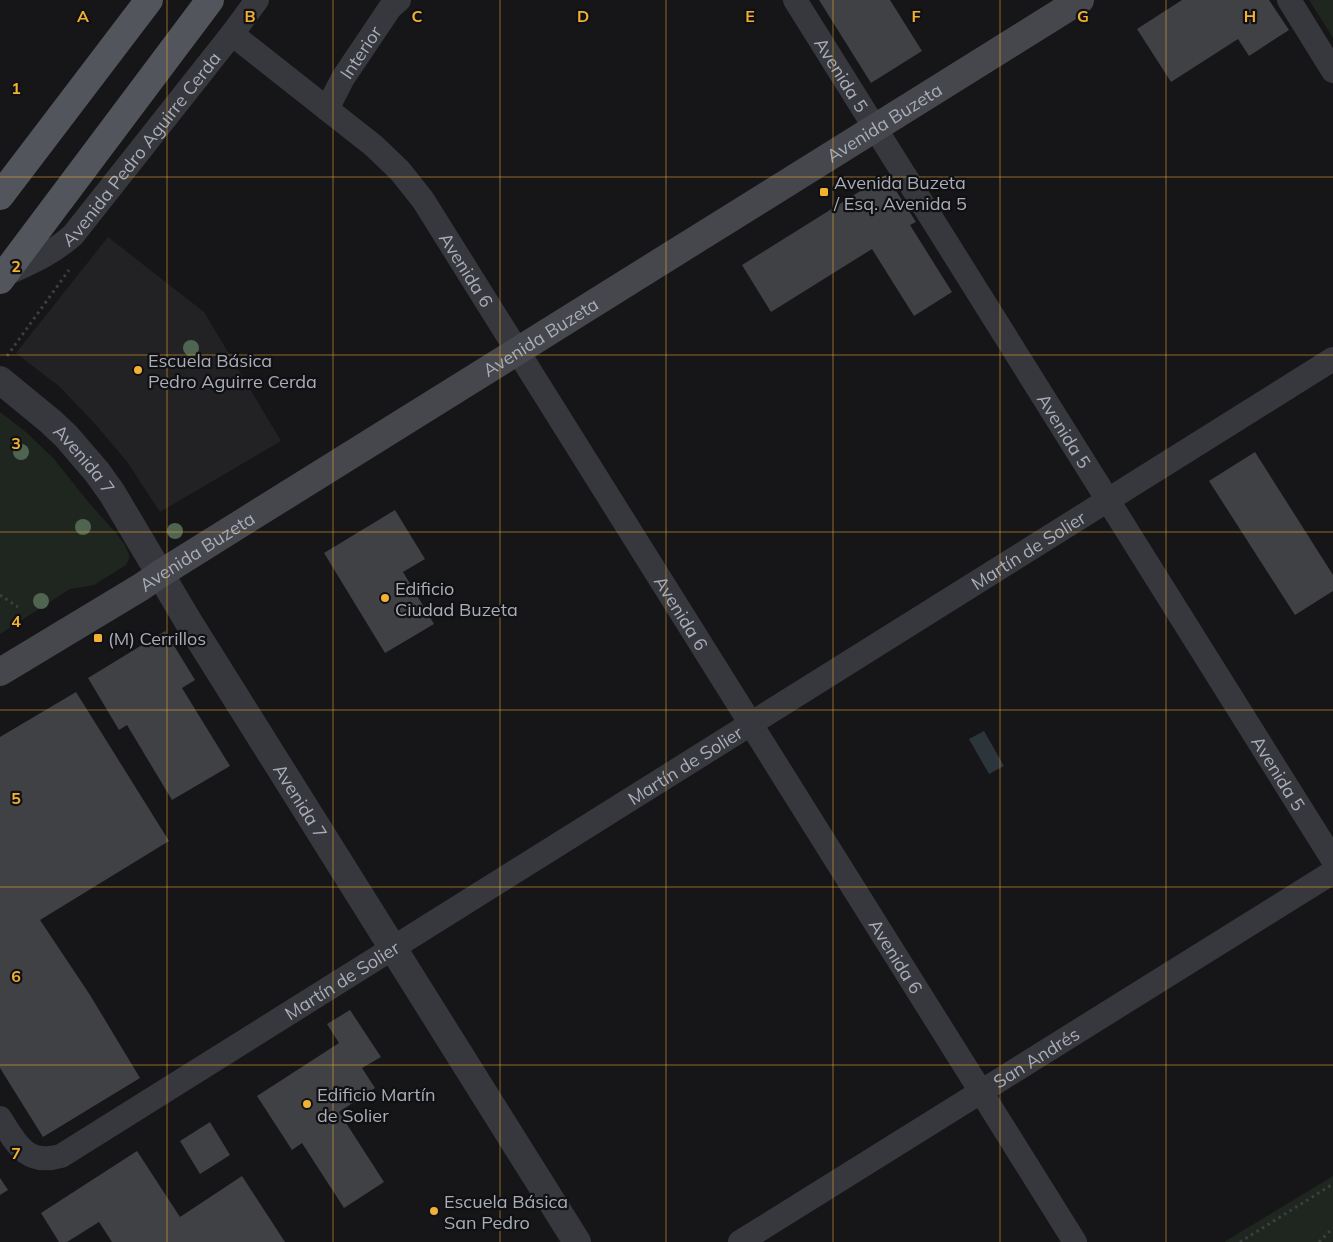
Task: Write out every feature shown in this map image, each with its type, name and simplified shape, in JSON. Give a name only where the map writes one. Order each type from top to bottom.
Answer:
[{"type":"main road","points":[[0,196],[149,0]]},
{"type":"main road","name":"Avenida Pedro Aguirre Cerda","points":[[2,277],[210,0]]},
{"type":"main road","name":"Avenida Buzeta","points":[[0,672],[120,600],[1080,0]]},
{"type":"street","name":"Avenida Pedro Aguirre Cerda","points":[[2,277],[50,254],[73,235],[257,0]]},
{"type":"street","name":"Interior","points":[[327,109],[344,78],[385,15],[399,0]]},
{"type":"street","name":"Avenida 5","points":[[795,0],[1333,860]]},
{"type":"street","points":[[1289,0],[1333,71]]},
{"type":"street","name":"Avenida 6","points":[[232,34],[374,146],[400,171],[423,200],[1075,1242]]},
{"type":"street","name":"Martín de Solier","points":[[0,1118],[16,1143],[27,1154],[43,1159],[61,1156],[1333,359]]},
{"type":"street","name":"Avenida 7","points":[[0,380],[50,421],[86,459],[112,493],[160,574],[577,1242]]},
{"type":"street","name":"San Andrés","points":[[740,1242],[1333,872]]},
{"type":"path","points":[[0,595],[18,607]]},
{"type":"path","points":[[1240,1242],[1333,1184]]},
{"type":"path","points":[[1319,1242],[1333,1228]]},
{"type":"shaded area","points":[[1309,0],[1333,0],[1333,38]]},
{"type":"shaded area","name":"Escuela Básica Pedro Aguirre Cerda","points":[[108,237],[204,312],[281,441],[160,512],[128,463],[96,425],[60,387],[16,353]]},
{"type":"shaded area","points":[[0,412],[26,432],[54,459],[125,545],[129,559],[126,565],[94,585],[70,589],[0,634]]},
{"type":"shaded area","points":[[984,731],[1004,766],[989,774],[969,739]]},
{"type":"shaded area","points":[[1333,1176],[1333,1242],[1224,1242]]},
{"type":"building","points":[[819,0],[890,0],[922,51],[871,83]]},
{"type":"building","points":[[1182,0],[1269,0],[1289,30],[1249,56],[1238,39],[1171,82],[1137,29]]},
{"type":"building","points":[[886,175],[916,222],[910,225],[952,292],[914,316],[872,249],[771,312],[742,265]]},
{"type":"building","points":[[1255,452],[1333,575],[1333,591],[1295,615],[1209,481]]},
{"type":"building","name":"Edificio Ciudad Buzeta","points":[[395,510],[425,559],[403,572],[434,624],[385,653],[324,553]]},
{"type":"building","points":[[165,631],[195,680],[182,688],[230,766],[172,800],[127,725],[119,730],[88,678]]},
{"type":"building","points":[[76,692],[169,841],[40,920],[90,995],[140,1078],[43,1137],[0,1068],[0,737]]},
{"type":"building","name":"Edificio Martín de Solier","points":[[350,1010],[381,1057],[362,1068],[375,1088],[339,1112],[384,1182],[344,1208],[302,1143],[292,1150],[257,1096],[339,1043],[327,1024]]},
{"type":"building","points":[[210,1122],[230,1155],[200,1174],[180,1141]]},
{"type":"building","points":[[137,1151],[180,1217],[242,1176],[285,1242],[112,1242],[99,1222],[67,1242],[59,1242],[41,1213]]},
{"type":"building","points":[[0,1178],[8,1190],[0,1195]]},
{"type":"place","name":"Avenida Buzeta / Esq. Avenida 5","points":[[824,192]]},
{"type":"place","name":"Escuela Básica Pedro Aguirre Cerda","points":[[138,370]]},
{"type":"place","name":"Edificio Ciudad Buzeta","points":[[385,598]]},
{"type":"place","name":"(M) Cerrillos","points":[[98,638]]},
{"type":"place","name":"Edificio Martín de Solier","points":[[307,1104]]},
{"type":"place","name":"Escuela Básica San Pedro","points":[[434,1211]]}]
